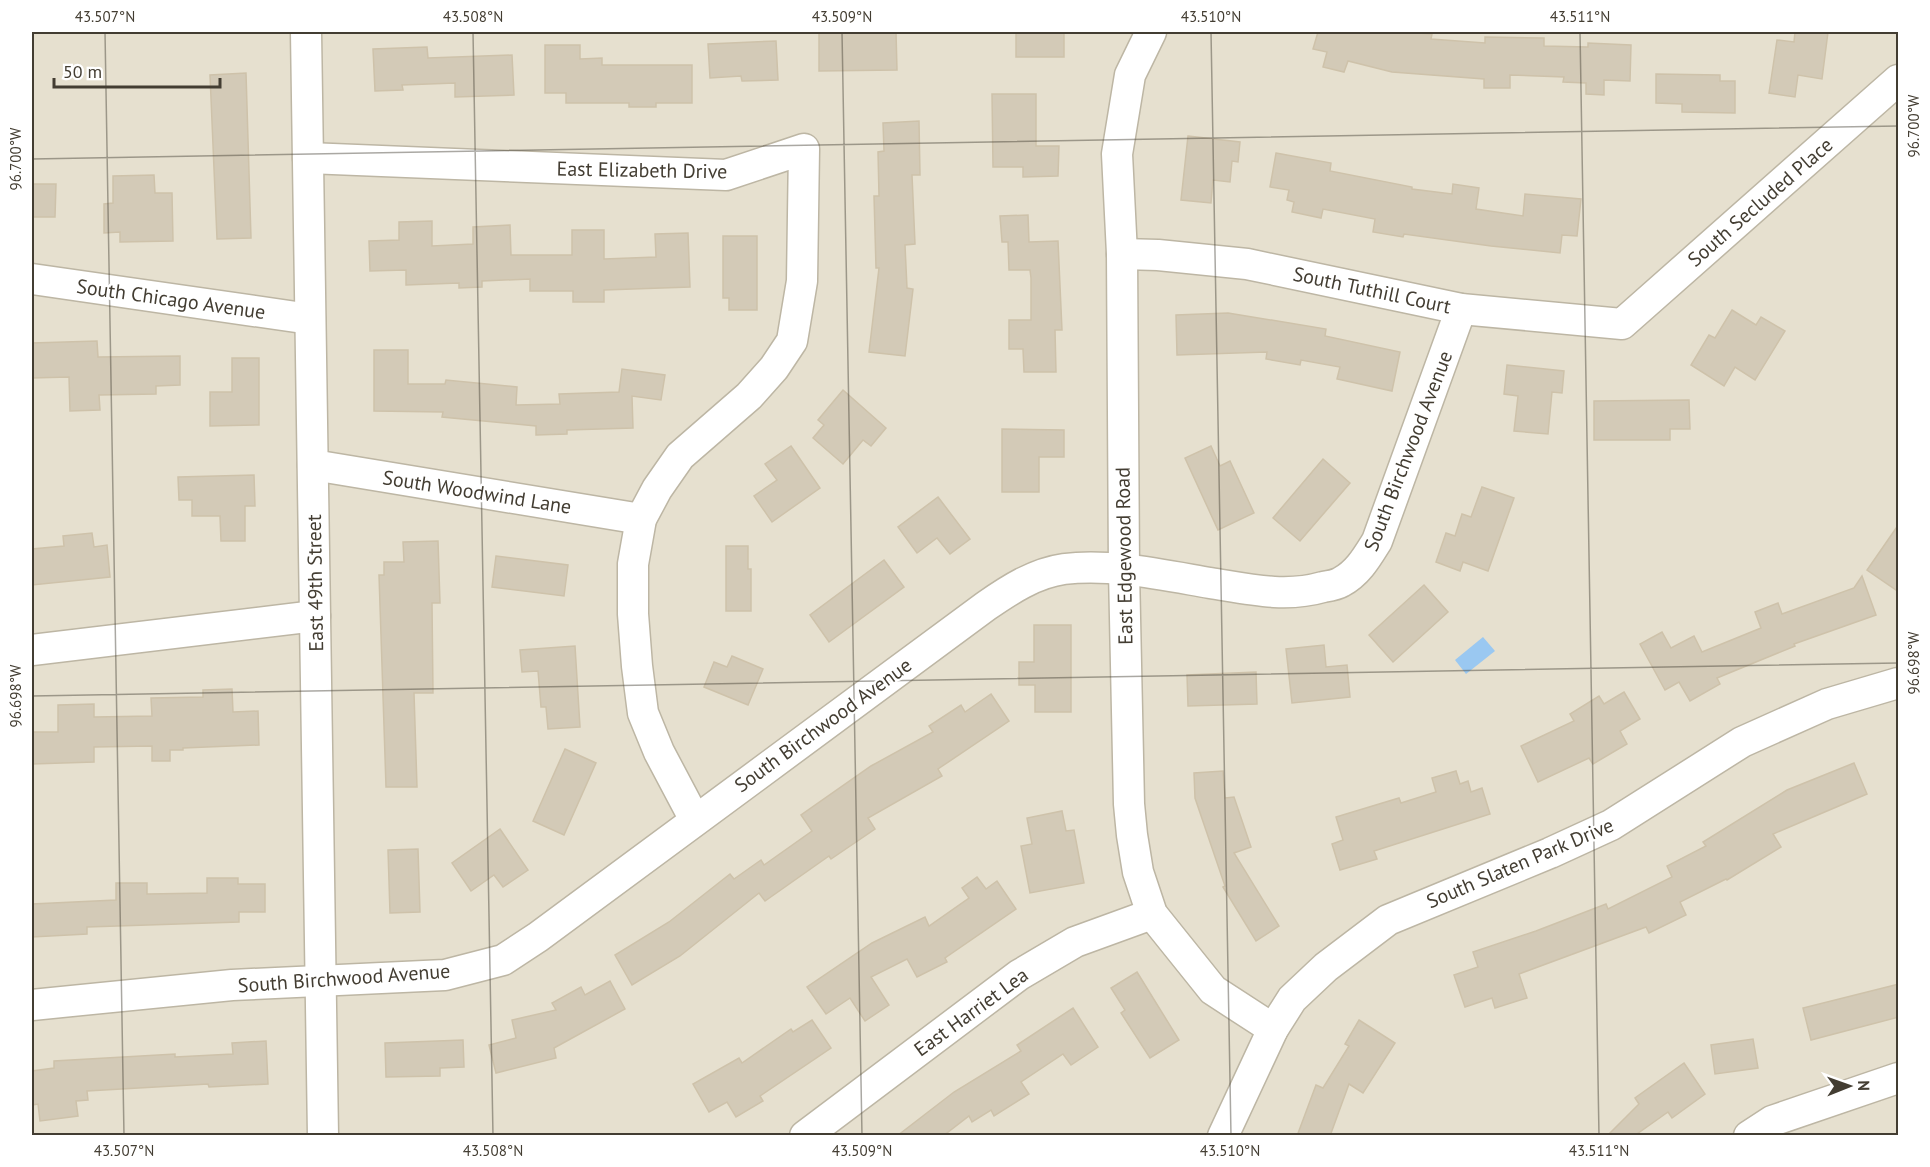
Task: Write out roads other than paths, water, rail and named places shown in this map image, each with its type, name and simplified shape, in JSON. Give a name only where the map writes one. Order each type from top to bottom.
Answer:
[{"type":"street","name":"East 49th Street","points":[[306,32],[322,1136]]},
{"type":"street","name":"East Edgewood Road","points":[[1151,32],[1130,75],[1118,154],[1122,254],[1124,571],[1129,804],[1138,872],[1152,914],[1213,990],[1273,1029]]},
{"type":"street","name":"South Secluded Place","points":[[1622,324],[1899,80]]},
{"type":"street","name":"East Elizabeth Drive","points":[[308,158],[726,175],[804,149],[802,281],[792,341],[774,368],[750,396],[680,456],[657,489],[641,519],[633,564],[633,614],[643,713],[659,752],[695,820]]},
{"type":"street","name":"South Tuthill Court","points":[[1122,254],[1158,255],[1247,264],[1461,309],[1622,324]]},
{"type":"street","name":"South Chicago Avenue","points":[[32,279],[310,319]]},
{"type":"street","name":"South Birchwood Avenue","points":[[32,1005],[232,985],[445,975],[503,960],[547,930],[986,606],[1013,588],[1040,575],[1063,569],[1092,568],[1162,575],[1264,592],[1303,593],[1340,583],[1362,566],[1377,542],[1461,309]]},
{"type":"street","name":"South Woodwind Lane","points":[[313,465],[641,519]]},
{"type":"street","points":[[32,650],[315,616]]},
{"type":"street","name":"South Slaten Park Drive","points":[[1223,1136],[1273,1029],[1292,999],[1326,967],[1388,920],[1550,853],[1611,825],[1742,742],[1827,704],[1899,683]]},
{"type":"street","name":"East Harriet Lea","points":[[804,1136],[1018,975],[1075,942],[1152,914]]},
{"type":"street","points":[[1749,1136],[1772,1121],[1899,1078]]},
{"type":"water","points":[[1483,637],[1495,651],[1466,674],[1455,660]]}]
